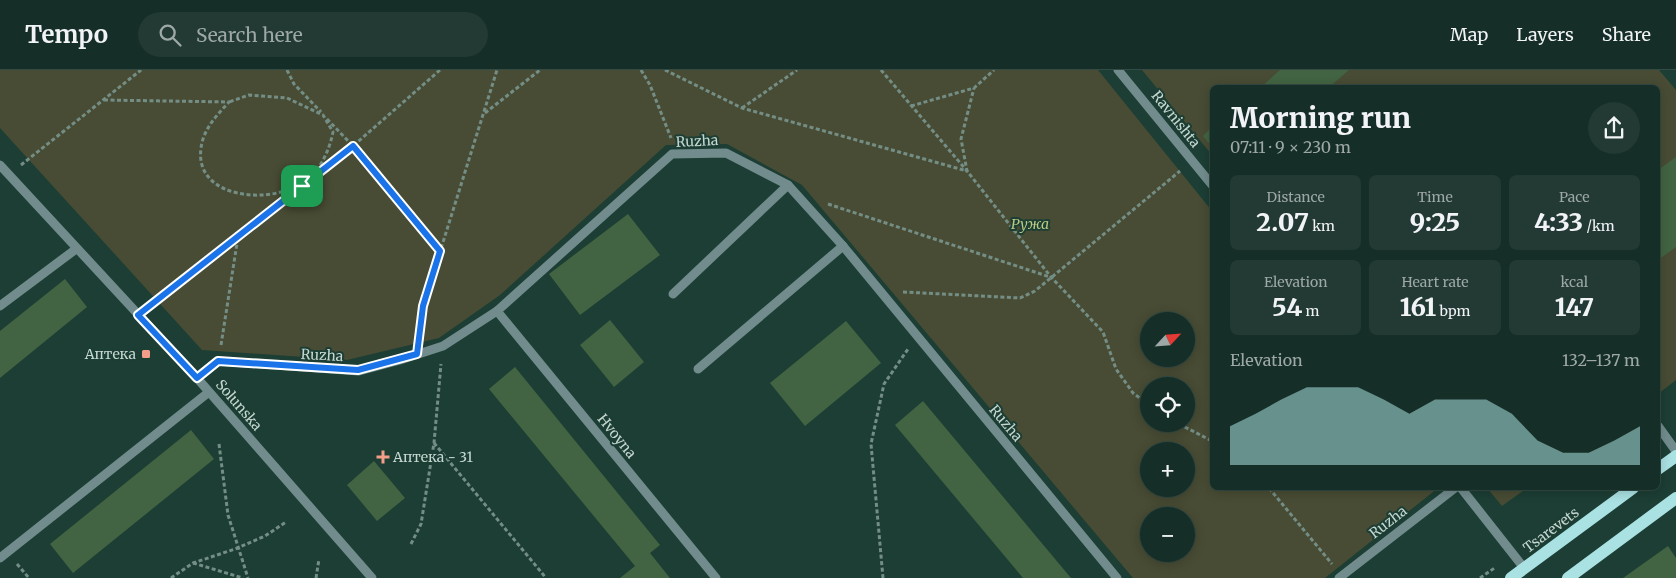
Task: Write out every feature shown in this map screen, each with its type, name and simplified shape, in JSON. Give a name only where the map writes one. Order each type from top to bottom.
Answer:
[{"type":"main road","points":[[1660,468],[1676,456]]},
{"type":"main road","name":"Tsarevets","points":[[1511,578],[1630,490]]},
{"type":"main road","points":[[1568,578],[1676,498]]},
{"type":"street","name":"Ravnishta","points":[[1118,70],[1210,182]]},
{"type":"street","name":"Ruzha","points":[[218,361],[358,370],[443,346],[497,311],[672,154],[726,153],[788,185],[880,291],[1117,578]]},
{"type":"street","name":"Solunska","points":[[0,165],[197,378],[372,578]]},
{"type":"street","points":[[673,294],[788,185]]},
{"type":"street","points":[[698,368],[842,246]]},
{"type":"street","points":[[0,306],[76,249]]},
{"type":"street","name":"Hvoyna","points":[[497,311],[716,578]]},
{"type":"street","points":[[197,378],[218,361]]},
{"type":"street","points":[[0,558],[209,392]]},
{"type":"street","points":[[1660,429],[1676,451]]},
{"type":"street","name":"Ruzha","points":[[1340,577],[1451,490]]},
{"type":"street","points":[[1463,490],[1524,568]]},
{"type":"path","points":[[9,174],[141,70]]},
{"type":"path","points":[[288,70],[294,84],[353,146],[440,251]]},
{"type":"path","points":[[138,315],[353,146],[440,70]]},
{"type":"path","points":[[417,354],[423,306],[497,70]]},
{"type":"path","points":[[484,114],[540,70]]},
{"type":"path","points":[[641,70],[650,84],[677,154]]},
{"type":"path","points":[[665,70],[742,108],[967,172]]},
{"type":"path","points":[[742,108],[797,70]]},
{"type":"path","points":[[881,70],[967,172],[1051,277],[1103,332],[1116,370],[1132,392],[1140,398]]},
{"type":"path","points":[[911,106],[974,88],[994,70]]},
{"type":"path","points":[[967,172],[961,139],[974,88]]},
{"type":"path","points":[[104,100],[229,102],[250,95],[286,98],[324,115],[333,132],[330,148],[319,166],[302,186],[268,196],[249,196],[235,193],[214,184],[203,169],[201,157],[202,140],[208,127],[229,102]]},
{"type":"path","points":[[880,291],[1020,298],[1035,291],[1192,160]]},
{"type":"path","points":[[796,194],[1051,277]]},
{"type":"path","points":[[218,361],[238,237]]},
{"type":"path","points":[[884,578],[871,444],[884,384],[917,336]]},
{"type":"path","points":[[410,544],[421,524],[434,443],[443,346]]},
{"type":"path","points":[[1195,432],[1210,440]]},
{"type":"path","points":[[434,443],[546,578]]},
{"type":"path","points":[[219,444],[228,515],[248,578]]},
{"type":"path","points":[[1270,490],[1340,577]]},
{"type":"path","points":[[171,578],[192,563],[238,548],[264,536],[286,522]]},
{"type":"path","points":[[316,578],[319,559]]},
{"type":"path","points":[[192,563],[243,578]]},
{"type":"green space","name":"Ружа","points":[[0,70],[1098,70],[1210,209],[1210,490],[1435,490],[1325,578],[1133,578],[802,185],[727,144],[666,145],[500,295],[439,338],[347,360],[202,350],[0,128]]},
{"type":"green space","points":[[1142,70],[1659,70],[1676,90],[1676,380],[1660,392],[1660,85],[1210,85],[1210,153]]},
{"type":"green space","points":[[1489,490],[1524,490],[1502,506]]},
{"type":"building","points":[[1280,70],[1349,70],[1332,85],[1263,85]]},
{"type":"building","points":[[1210,129],[1210,145],[1203,136]]},
{"type":"building","points":[[1676,157],[1676,247],[1660,259],[1660,169]]},
{"type":"building","points":[[628,214],[660,255],[580,315],[549,274]]},
{"type":"building","points":[[65,279],[87,307],[0,378],[0,331]]},
{"type":"building","points":[[610,320],[644,362],[614,387],[580,345]]},
{"type":"building","points":[[846,321],[881,363],[805,426],[770,383]]},
{"type":"building","points":[[515,367],[660,545],[650,553],[670,578],[620,578],[635,566],[489,389]]},
{"type":"building","points":[[923,401],[1071,578],[1023,578],[895,425]]},
{"type":"building","points":[[191,430],[214,459],[73,573],[50,544]]},
{"type":"building","points":[[374,461],[405,498],[377,521],[347,485]]},
{"type":"building","points":[[1668,546],[1676,558],[1676,578],[1623,578]]},
{"type":"place","name":"Аптека","points":[[146,354]]},
{"type":"place","name":"Аптека - 31","points":[[383,457]]},
{"type":"route","points":[[353,146],[440,251],[423,306],[417,354],[358,370],[218,361],[197,378],[138,315],[302,186],[353,146]]}]
